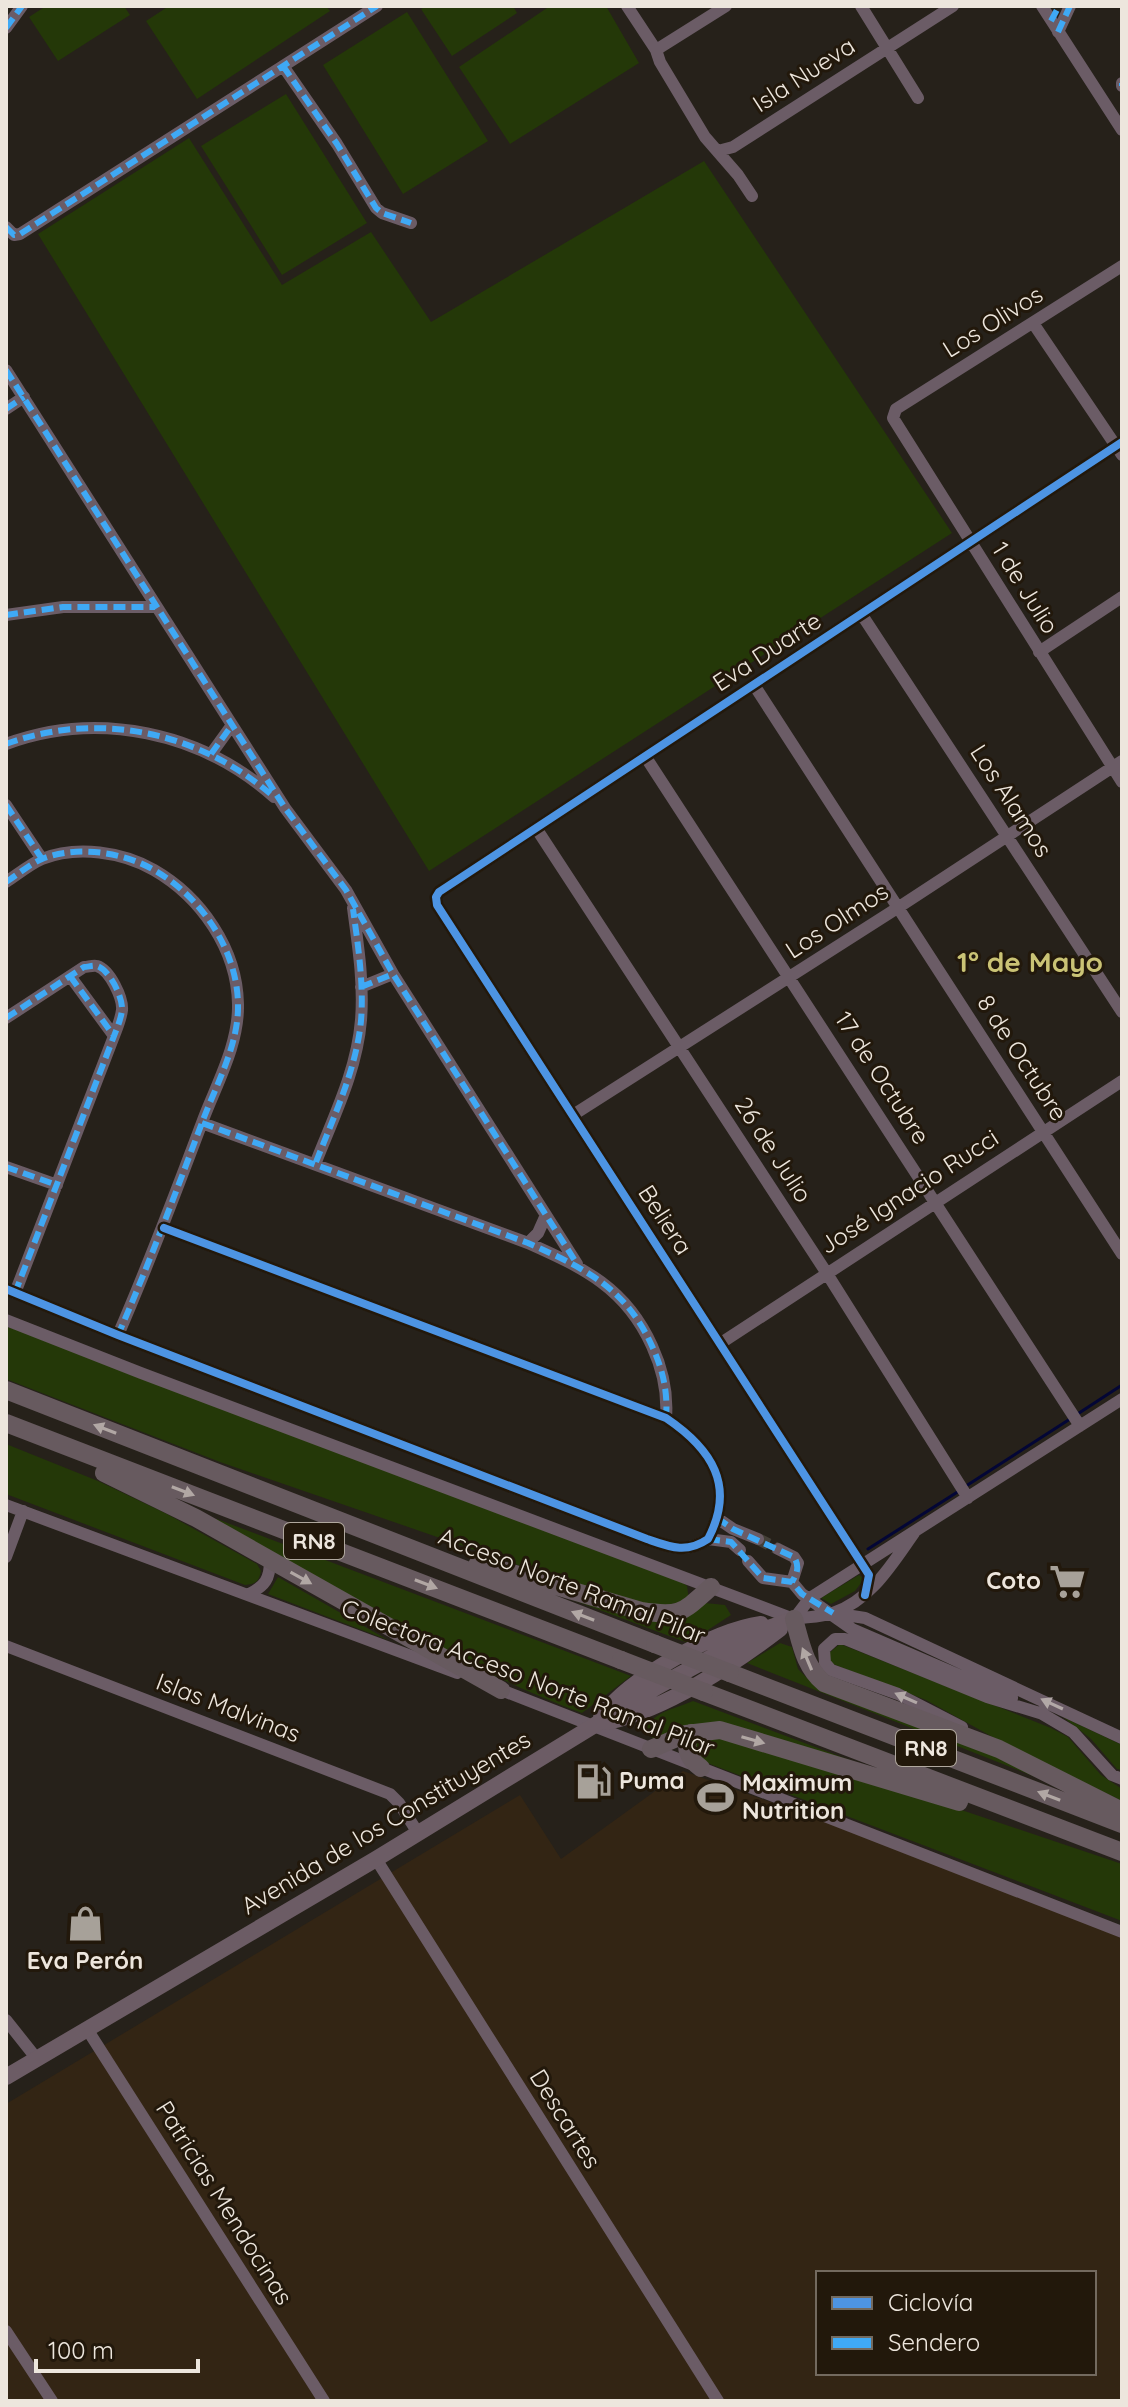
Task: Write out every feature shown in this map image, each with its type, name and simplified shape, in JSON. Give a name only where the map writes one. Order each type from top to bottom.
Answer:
[{"type":"highway","name":"Acceso Norte Ramal Pilar","points":[[6,1390],[1122,1824]]},
{"type":"highway","name":"RN8","points":[[6,1423],[1122,1852]]},
{"type":"highway","points":[[6,1431],[164,1500],[501,1690]]},
{"type":"highway","points":[[360,1529],[641,1611],[676,1614],[711,1587]]},
{"type":"highway","points":[[794,1619],[806,1662],[824,1683],[999,1749],[1122,1811]]},
{"type":"highway","points":[[651,1749],[691,1733],[720,1730],[1062,1829]]},
{"type":"highway","points":[[691,1733],[687,1748],[689,1756],[701,1768]]},
{"type":"main road","name":"Avenida de los Constituyentes","points":[[6,2077],[376,1859],[657,1687],[757,1632],[794,1619]]},
{"type":"street","points":[[6,28],[22,6]]},
{"type":"street","points":[[6,227],[14,235],[20,234],[377,6]]},
{"type":"street","points":[[627,6],[656,50],[690,112],[752,196]]},
{"type":"street","points":[[656,50],[726,6]]},
{"type":"street","points":[[861,6],[918,98]]},
{"type":"street","name":"Isla Nueva","points":[[718,151],[733,147],[953,6]]},
{"type":"street","points":[[1042,6],[1122,130]]},
{"type":"street","points":[[1054,27],[1059,6]]},
{"type":"street","points":[[1054,27],[1070,6]]},
{"type":"street","points":[[283,66],[337,144],[376,208],[411,223]]},
{"type":"street","name":"Los Olivos","points":[[893,418],[896,409],[1122,266]]},
{"type":"street","points":[[1033,323],[1120,448]]},
{"type":"street","points":[[6,370],[285,808],[352,901],[393,974],[577,1264]]},
{"type":"street","points":[[6,409],[24,397]]},
{"type":"street","name":"1 de Julio","points":[[893,418],[1039,652],[1117,764],[1122,782]]},
{"type":"street","name":"Eva Duarte","points":[[436,897],[439,892],[862,615],[979,534],[1120,448]]},
{"type":"street","points":[[1039,652],[1122,597]]},
{"type":"street","points":[[6,615],[63,607],[155,607]]},
{"type":"street","name":"Los Alamos","points":[[862,615],[1122,1012]]},
{"type":"street","name":"8 de Octubre","points":[[754,685],[1122,1254]]},
{"type":"street","points":[[211,754],[232,725]]},
{"type":"street","points":[[6,744],[53,731],[90,727],[139,730],[211,754],[253,780],[285,808]]},
{"type":"street","name":"17 de Octubre","points":[[645,756],[1076,1420]]},
{"type":"street","name":"Los Olmos","points":[[573,1115],[1117,764]]},
{"type":"street","points":[[6,805],[42,859]]},
{"type":"street","name":"26 de Julio","points":[[536,828],[826,1272],[965,1492]]},
{"type":"street","points":[[6,882],[42,859],[89,852],[120,856],[143,864],[183,891],[222,941],[231,960],[238,1019],[233,1044],[164,1228],[118,1335]]},
{"type":"street","name":"Beliera","points":[[436,897],[437,905],[861,1565]]},
{"type":"street","points":[[316,1162],[349,1079],[361,1019],[359,949],[352,901]]},
{"type":"street","points":[[6,1018],[70,976],[92,966],[98,966],[107,975],[121,1000],[122,1008],[57,1185],[10,1291],[647,1539],[686,1549],[708,1539],[731,1542],[740,1550]]},
{"type":"street","points":[[361,987],[393,974]]},
{"type":"street","points":[[70,976],[114,1036]]},
{"type":"street","name":"José Ignacio Rucci","points":[[721,1343],[1122,1081]]},
{"type":"street","points":[[202,1123],[316,1162],[577,1264],[620,1296],[645,1330],[665,1382],[666,1418]]},
{"type":"street","points":[[6,1167],[57,1185]]},
{"type":"street","points":[[528,1243],[538,1233],[546,1215]]},
{"type":"street","points":[[164,1228],[666,1418],[700,1445],[714,1468],[721,1494],[717,1518],[708,1539]]},
{"type":"street","points":[[6,1320],[794,1619]]},
{"type":"street","name":"Avenida de los Constituyentes","points":[[794,1619],[810,1598],[914,1533],[965,1492],[1076,1420],[1122,1399]]},
{"type":"street","name":"Colectora Acceso Norte Ramal Pilar","points":[[6,1505],[501,1690],[1122,1932]]},
{"type":"street","points":[[6,1557],[23,1511]]},
{"type":"street","points":[[717,1518],[733,1529],[758,1539]]},
{"type":"street","name":"Avenida de los Constituyentes","points":[[794,1619],[833,1613],[865,1595],[879,1582],[914,1533]]},
{"type":"street","points":[[778,1549],[794,1557],[798,1563],[792,1582]]},
{"type":"street","points":[[249,1594],[263,1588],[270,1575],[270,1560]]},
{"type":"street","points":[[748,1561],[763,1578],[792,1582],[802,1594],[852,1629],[1043,1714],[1073,1732],[1112,1775],[1122,1779]]},
{"type":"street","points":[[861,1565],[869,1575],[865,1595]]},
{"type":"street","points":[[833,1613],[865,1618],[1122,1738]]},
{"type":"street","points":[[999,1749],[919,1704],[831,1670],[825,1663],[824,1649],[835,1639],[845,1639],[987,1697],[1043,1714]]},
{"type":"street","name":"Islas Malvinas","points":[[6,1646],[390,1794],[418,1833]]},
{"type":"street","name":"Descartes","points":[[376,1859],[718,2401]]},
{"type":"street","points":[[6,2020],[37,2059]]},
{"type":"street","name":"Patricias Mendocinas","points":[[87,2029],[324,2401]]},
{"type":"street","points":[[6,2331],[52,2401]]},
{"type":"shaded area","points":[[683,1771],[962,1870],[1122,1934],[1122,2401],[6,2401],[6,2104],[520,1795],[561,1859]]},
{"type":"green space","points":[[46,6],[124,6],[130,15],[58,61],[29,17]]},
{"type":"green space","points":[[169,6],[326,6],[330,11],[197,99],[146,21]]},
{"type":"green space","points":[[426,6],[513,6],[517,13],[452,56],[421,9]]},
{"type":"green space","points":[[550,6],[606,6],[639,63],[510,144],[459,67]]},
{"type":"green space","points":[[407,12],[488,141],[403,194],[323,65]]},
{"type":"green space","points":[[286,94],[367,223],[282,275],[201,146]]},
{"type":"green space","points":[[189,138],[282,285],[371,232],[431,322],[704,161],[952,533],[429,871],[38,234]]},
{"type":"green space","points":[[6,1326],[677,1578],[687,1586],[689,1600],[654,1608],[611,1597],[220,1462],[6,1379]]},
{"type":"green space","points":[[6,1444],[98,1481],[167,1514],[257,1564],[261,1571],[259,1577],[254,1583],[245,1585],[6,1494]]},
{"type":"green space","points":[[211,1519],[631,1676],[582,1713],[486,1672],[439,1648]]},
{"type":"green space","points":[[859,1575],[864,1579],[855,1591],[831,1604],[821,1598]]},
{"type":"green space","points":[[278,1577],[388,1640],[268,1594]]},
{"type":"green space","points":[[514,1578],[652,1617],[705,1603],[725,1605],[731,1615],[688,1643]]},
{"type":"green space","points":[[780,1643],[792,1647],[798,1669],[808,1679],[970,1742],[1038,1778],[747,1663]]},
{"type":"green space","points":[[840,1644],[1068,1737],[1101,1775],[1122,1789],[1122,1801],[1007,1745],[926,1700],[833,1664],[829,1653]]},
{"type":"green space","points":[[693,1701],[863,1765],[766,1737],[655,1739],[648,1735],[645,1729],[654,1718]]},
{"type":"green space","points":[[1063,1717],[1122,1745],[1122,1770],[1117,1769],[1091,1739]]},
{"type":"green space","points":[[719,1737],[890,1786],[1122,1864],[1122,1921],[701,1759],[694,1745],[698,1739]]},
{"type":"waterway","points":[[1076,1415],[1122,1385]]},
{"type":"waterway","points":[[966,1486],[1070,1419]]},
{"type":"waterway","points":[[868,1549],[959,1491]]},
{"type":"tunnel","points":[[758,1539],[778,1549]]},
{"type":"marked path","points":[[6,28],[22,6]]},
{"type":"marked path","points":[[6,227],[14,235],[20,234],[377,6]]},
{"type":"marked path","points":[[1051,21],[1059,6]]},
{"type":"marked path","points":[[1058,32],[1070,6]]},
{"type":"marked path","points":[[283,66],[337,144],[376,208],[411,223]]},
{"type":"marked path","points":[[6,370],[285,808],[346,890],[393,974],[577,1264]]},
{"type":"marked path","points":[[6,409],[24,397]]},
{"type":"marked path","points":[[6,615],[63,607],[155,607]]},
{"type":"marked path","points":[[211,754],[232,725]]},
{"type":"marked path","points":[[6,744],[41,734],[77,729],[147,733],[214,757],[274,797]]},
{"type":"marked path","points":[[6,805],[42,859]]},
{"type":"marked path","points":[[6,882],[42,859],[70,852],[100,852],[142,864],[171,881],[201,910],[223,945],[236,984],[237,1019],[231,1049],[118,1335]]},
{"type":"marked path","points":[[316,1162],[343,1093],[361,1021],[362,993],[353,909]]},
{"type":"marked path","points":[[6,1018],[84,967],[92,966],[102,969],[111,979],[122,1005],[118,1027],[15,1293]]},
{"type":"marked path","points":[[361,987],[393,974]]},
{"type":"marked path","points":[[70,976],[114,1036]]},
{"type":"marked path","points":[[202,1123],[528,1243],[585,1271],[616,1295],[642,1326],[662,1372],[666,1418]]},
{"type":"marked path","points":[[6,1167],[57,1185]]},
{"type":"marked path","points":[[717,1518],[733,1529],[794,1557],[797,1570],[792,1582]]},
{"type":"marked path","points":[[708,1539],[731,1542],[763,1578],[792,1582],[802,1594],[833,1613]]},
{"type":"cycle path","points":[[865,1595],[869,1575],[437,905],[436,897],[439,892],[1122,442]]},
{"type":"cycle path","points":[[6,1289],[647,1539],[685,1548],[708,1539],[720,1502],[715,1470],[696,1443],[666,1418],[164,1228]]},
{"type":"place","name":"Coto","points":[[1067,1581]]},
{"type":"place","name":"Puma","points":[[593,1781]]},
{"type":"place","name":"Maximum Nutrition","points":[[716,1797]]},
{"type":"place","name":"Eva Perón","points":[[85,1924]]},
{"type":"district","name":"1° de Mayo","points":[[1030,962]]}]
